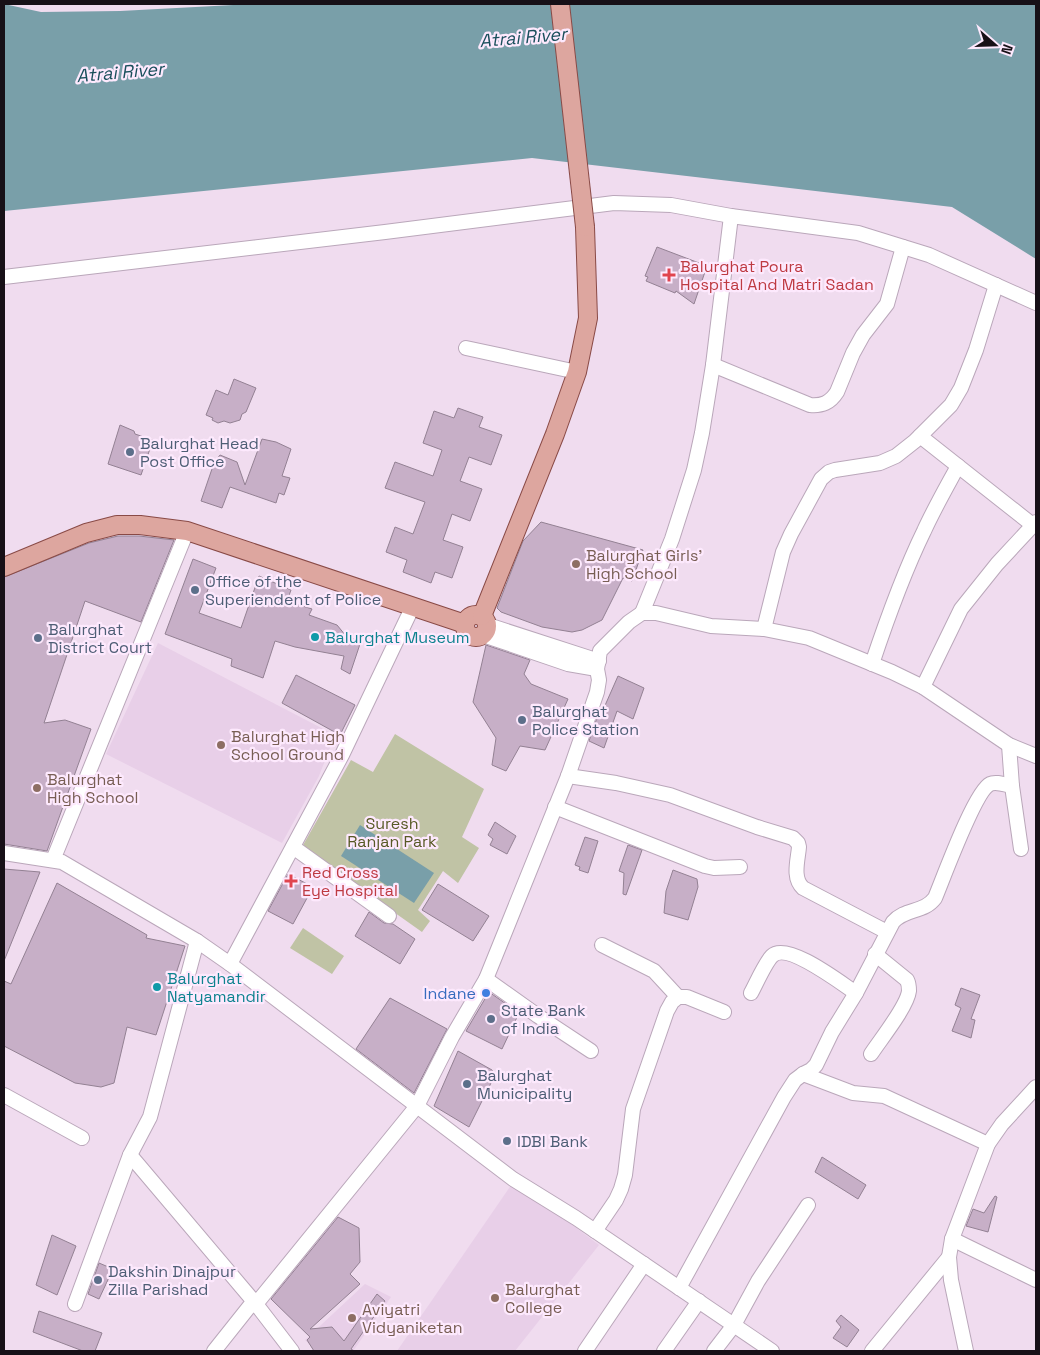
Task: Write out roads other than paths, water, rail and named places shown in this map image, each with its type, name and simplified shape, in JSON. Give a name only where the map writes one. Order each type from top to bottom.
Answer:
[{"type":"main road","points":[[4,566],[86,533],[117,524],[140,525],[187,531],[465,624],[466,620],[472,615],[484,625],[577,372],[588,318],[585,227],[560,4]]},
{"type":"street","points":[[4,277],[376,234],[614,203],[672,205],[731,216],[858,233],[929,255],[1036,303]]},
{"type":"street","points":[[214,1351],[249,1308],[256,1304],[417,1106],[452,1037],[486,978],[568,776],[597,692],[600,651],[629,622],[642,613],[672,539],[694,470],[702,433],[713,365],[731,216]]},
{"type":"street","points":[[713,365],[810,405],[820,406],[826,404],[833,398],[863,335],[887,304],[903,247]]},
{"type":"street","points":[[764,629],[783,552],[790,534],[821,480],[829,472],[835,470],[880,463],[896,456],[920,436],[951,405],[961,388],[976,350],[996,285]]},
{"type":"street","points":[[466,348],[577,372]]},
{"type":"street","points":[[920,436],[1035,524],[997,564],[961,610],[923,686]]},
{"type":"street","points":[[872,664],[889,613],[924,531],[958,466]]},
{"type":"street","points":[[53,860],[187,531]]},
{"type":"street","points":[[230,964],[342,756],[413,606]]},
{"type":"street","points":[[642,613],[656,613],[711,626],[764,629],[809,638],[923,686],[1009,745],[1036,756]]},
{"type":"street","points":[[484,625],[598,665]]},
{"type":"street","points":[[1009,745],[1012,786],[1021,849]]},
{"type":"street","points":[[568,776],[623,784],[670,795],[793,838],[799,847],[796,877],[798,884],[886,932]]},
{"type":"street","points":[[679,1288],[784,1098],[796,1080],[816,1065],[832,1032],[856,993],[886,932],[896,918],[902,914],[924,908],[935,898],[967,821],[985,787],[995,782],[1012,786]]},
{"type":"street","points":[[556,807],[705,866],[714,868],[740,867]]},
{"type":"street","points":[[292,847],[389,916]]},
{"type":"street","points":[[4,853],[62,862],[197,941],[513,1179],[595,1231],[772,1351]]},
{"type":"street","points":[[76,1304],[130,1155],[150,1117],[197,941]]},
{"type":"street","points":[[602,945],[654,971],[678,997]]},
{"type":"street","points":[[751,993],[772,956],[779,952],[788,953],[802,960],[856,993]]},
{"type":"street","points":[[871,1054],[909,994],[909,985],[906,980],[875,954]]},
{"type":"street","points":[[486,978],[590,1051]]},
{"type":"street","points":[[595,1231],[616,1200],[621,1188],[625,1175],[633,1109],[667,1011],[672,1002],[678,997],[687,997],[724,1012]]},
{"type":"street","points":[[803,1074],[853,1093],[884,1096],[988,1144]]},
{"type":"street","points":[[966,1351],[951,1280],[949,1257],[952,1238],[988,1144],[1002,1124],[1036,1088]]},
{"type":"street","points":[[4,1095],[82,1138]]},
{"type":"street","points":[[130,1155],[256,1304],[292,1351]]},
{"type":"street","points":[[714,1351],[734,1325],[758,1281],[808,1204]]},
{"type":"street","points":[[952,1238],[1036,1280]]},
{"type":"street","points":[[872,1351],[949,1257]]},
{"type":"street","points":[[585,1351],[644,1264]]},
{"type":"street","points":[[664,1351],[699,1302]]},
{"type":"water","name":"Atrai River","points":[[4,4],[41,12],[120,11],[252,4],[1036,4],[1036,259],[952,207],[532,158],[4,211]]},
{"type":"water","points":[[360,825],[434,873],[414,903],[341,856]]},
{"type":"place","name":"Balurghat Poura Hospital And Matri Sadan","points":[[669,275]]},
{"type":"place","name":"Balurghat Head Post Office","points":[[130,452]]},
{"type":"place","name":"Balurghat Girls' High School","points":[[576,564]]},
{"type":"place","name":"Office of the Superiendent of Police","points":[[195,590]]},
{"type":"place","name":"Balurghat Museum","points":[[315,637]]},
{"type":"place","name":"Balurghat District Court","points":[[38,638]]},
{"type":"place","name":"Balurghat Police Station","points":[[522,720]]},
{"type":"place","name":"Balurghat High School Ground","points":[[221,745]]},
{"type":"place","name":"Balurghat High School","points":[[37,788]]},
{"type":"place","name":"Red Cross Eye Hospital","points":[[291,881]]},
{"type":"place","name":"Balurghat Natyamandir","points":[[157,987]]},
{"type":"place","name":"Indane","points":[[486,993]]},
{"type":"place","name":"State Bank of India","points":[[491,1019]]},
{"type":"place","name":"Balurghat Municipality","points":[[467,1084]]},
{"type":"place","name":"IDBI Bank","points":[[507,1141]]},
{"type":"place","name":"Dakshin Dinajpur Zilla Parishad","points":[[98,1280]]},
{"type":"place","name":"Balurghat College","points":[[495,1298]]},
{"type":"place","name":"Aviyatri Vidyaniketan","points":[[352,1318]]},
{"type":"park label","name":"Suresh Ranjan Park","points":[[392,832]]}]
